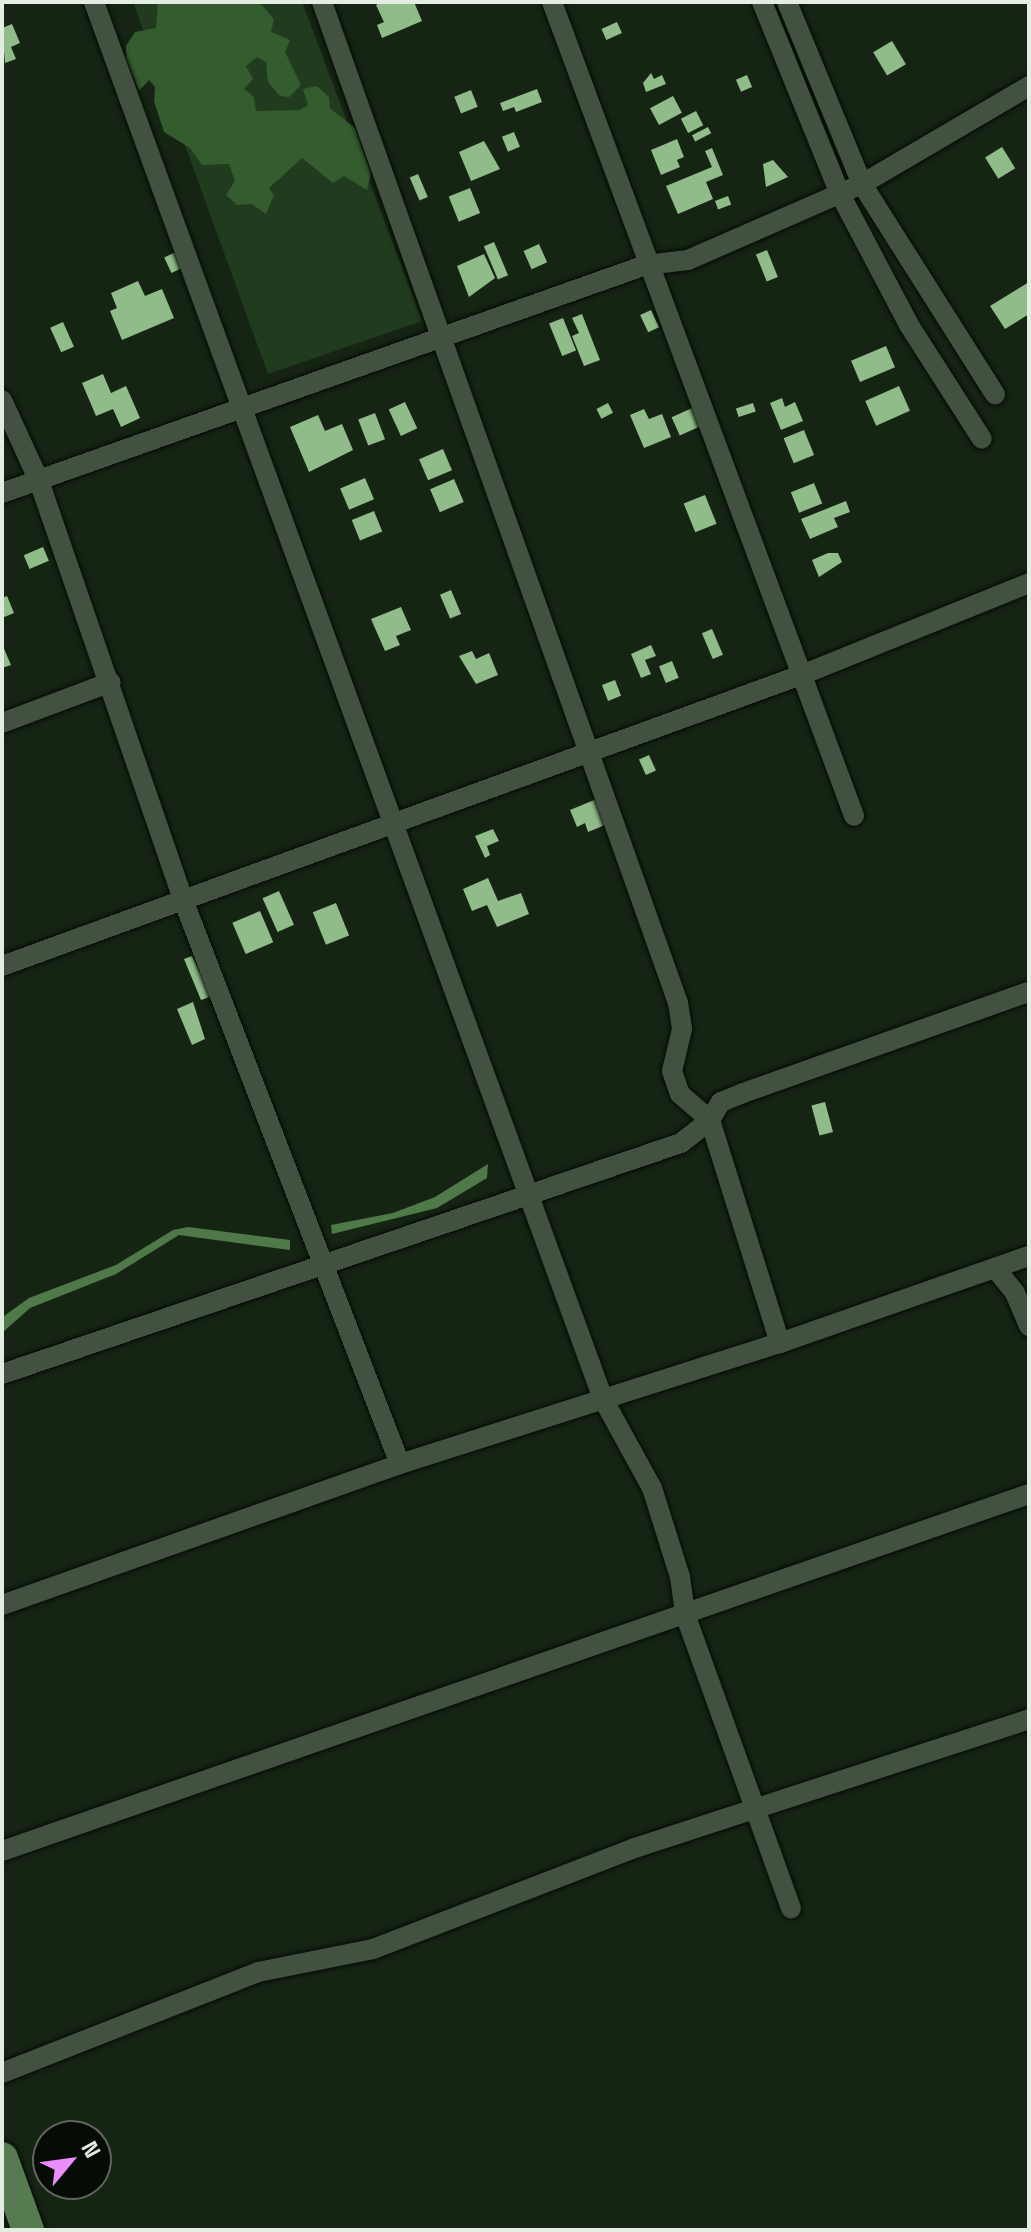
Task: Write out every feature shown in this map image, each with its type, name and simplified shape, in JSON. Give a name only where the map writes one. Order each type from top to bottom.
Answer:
[{"type":"main road","points":[[2,2158],[28,2230]]},
{"type":"street","points":[[94,2],[603,1399],[652,1488],[680,1577],[685,1614],[791,1909]]},
{"type":"street","points":[[322,2],[445,336],[586,749],[678,1003],[682,1029],[672,1071],[680,1094],[710,1120],[780,1343]]},
{"type":"street","points":[[552,2],[646,265],[804,674],[854,816]]},
{"type":"street","points":[[762,2],[840,194],[909,325],[982,439]]},
{"type":"street","points":[[787,2],[862,184],[995,394]]},
{"type":"street","points":[[2,493],[243,411],[646,265],[688,260],[862,184],[1029,86]]},
{"type":"street","points":[[2,400],[39,481],[111,682],[184,902],[400,1464]]},
{"type":"street","points":[[2,966],[184,902],[586,749],[804,674],[1029,583]]},
{"type":"street","points":[[2,723],[111,682]]},
{"type":"street","points":[[2,1374],[322,1261],[681,1143],[710,1120],[721,1102],[1029,992]]},
{"type":"street","points":[[2,1605],[400,1464],[780,1343],[1029,1256]]},
{"type":"street","points":[[995,1268],[1015,1293],[1029,1326]]},
{"type":"street","points":[[2,1851],[1029,1494]]},
{"type":"street","points":[[2,2073],[258,1972],[373,1949],[635,1848],[1029,1719]]},
{"type":"shaded area","points":[[133,2],[302,2],[422,321],[268,374]]},
{"type":"shaded area","points":[[158,2],[259,2],[274,19],[271,32],[290,40],[285,52],[301,85],[289,97],[280,96],[268,82],[266,62],[257,57],[246,66],[253,79],[244,89],[254,97],[256,111],[300,110],[308,105],[303,89],[317,86],[329,97],[330,108],[355,128],[371,173],[367,190],[344,176],[333,183],[302,158],[269,188],[274,195],[266,214],[252,204],[237,205],[226,195],[235,181],[229,164],[202,165],[190,148],[164,132],[154,101],[155,87],[149,80],[139,91],[126,59],[126,46],[135,32],[156,28]]},
{"type":"shaded area","points":[[488,1164],[487,1178],[437,1208],[332,1234],[331,1225],[393,1213],[435,1197]]},
{"type":"shaded area","points":[[188,1227],[290,1240],[290,1250],[179,1235],[116,1274],[30,1308],[2,1333],[4,1316],[29,1298],[116,1265],[173,1230]]},
{"type":"building","points":[[382,2],[414,2],[422,21],[382,38],[377,25],[384,22],[376,5]]},
{"type":"building","points":[[617,22],[622,33],[606,40],[601,29]]},
{"type":"building","points":[[12,24],[20,43],[11,47],[16,59],[5,63],[2,28]]},
{"type":"building","points":[[892,41],[906,64],[887,75],[873,52]]},
{"type":"building","points":[[651,73],[654,79],[662,75],[666,84],[646,92],[643,83]]},
{"type":"building","points":[[747,75],[752,87],[741,92],[736,80]]},
{"type":"building","points":[[537,89],[542,102],[516,112],[514,107],[503,111],[500,103]]},
{"type":"building","points":[[471,90],[478,107],[461,113],[454,97]]},
{"type":"building","points":[[673,96],[682,113],[659,125],[650,108]]},
{"type":"building","points":[[696,111],[703,125],[688,133],[681,119]]},
{"type":"building","points":[[708,127],[711,133],[695,141],[692,135]]},
{"type":"building","points":[[514,132],[520,147],[508,152],[502,137]]},
{"type":"building","points":[[677,139],[684,157],[677,160],[680,167],[661,175],[651,150]]},
{"type":"building","points":[[484,141],[500,169],[471,181],[459,152]]},
{"type":"building","points":[[1002,147],[1015,168],[998,179],[985,158]]},
{"type":"building","points":[[712,148],[723,175],[706,182],[713,199],[678,214],[666,186],[712,167],[705,151]]},
{"type":"building","points":[[773,160],[788,177],[766,187],[763,164]]},
{"type":"building","points":[[418,174],[428,197],[419,201],[410,178]]},
{"type":"building","points":[[470,188],[480,213],[459,222],[449,197]]},
{"type":"building","points":[[728,196],[731,204],[718,209],[715,201]]},
{"type":"building","points":[[494,242],[508,275],[498,279],[484,246]]},
{"type":"building","points":[[539,244],[547,262],[532,269],[523,251]]},
{"type":"building","points":[[767,250],[778,277],[767,281],[756,254]]},
{"type":"building","points":[[176,252],[183,267],[171,273],[164,257]]},
{"type":"building","points":[[484,254],[495,278],[469,297],[457,266]]},
{"type":"building","points":[[138,281],[145,296],[162,289],[174,318],[122,340],[110,311],[117,308],[111,293]]},
{"type":"building","points":[[1029,282],[1029,314],[1005,329],[990,306]]},
{"type":"building","points":[[651,310],[659,327],[648,332],[640,315]]},
{"type":"building","points":[[582,314],[600,360],[584,366],[572,336],[579,333],[572,318]]},
{"type":"building","points":[[563,318],[576,350],[562,356],[549,324]]},
{"type":"building","points":[[63,322],[74,347],[61,352],[50,328]]},
{"type":"building","points":[[886,346],[895,367],[860,382],[851,361]]},
{"type":"building","points":[[103,374],[111,393],[126,386],[140,418],[121,427],[113,409],[96,416],[82,383]]},
{"type":"building","points":[[899,386],[910,411],[876,426],[865,401]]},
{"type":"building","points":[[782,398],[785,407],[795,402],[803,421],[781,430],[770,403]]},
{"type":"building","points":[[405,402],[417,428],[401,436],[389,410]]},
{"type":"building","points":[[608,403],[613,413],[601,419],[596,409]]},
{"type":"building","points":[[753,403],[756,412],[739,417],[736,409]]},
{"type":"building","points":[[699,405],[707,423],[680,435],[672,417]]},
{"type":"building","points":[[644,409],[649,419],[662,414],[671,437],[644,448],[630,415]]},
{"type":"building","points":[[375,413],[385,439],[368,446],[358,419]]},
{"type":"building","points":[[318,415],[325,431],[342,424],[353,450],[309,472],[290,427]]},
{"type":"building","points":[[804,430],[814,455],[794,463],[784,438]]},
{"type":"building","points":[[443,449],[452,470],[428,480],[419,459]]},
{"type":"building","points":[[365,478],[374,499],[349,510],[340,489]]},
{"type":"building","points":[[454,479],[464,502],[440,512],[430,489]]},
{"type":"building","points":[[814,483],[822,503],[799,513],[791,492]]},
{"type":"building","points":[[705,495],[717,524],[695,532],[684,504]]},
{"type":"building","points":[[846,501],[850,512],[834,518],[838,527],[810,539],[801,519]]},
{"type":"building","points":[[374,511],[382,531],[360,540],[352,520]]},
{"type":"building","points":[[43,547],[49,561],[30,569],[24,555]]},
{"type":"building","points":[[828,553],[838,553],[842,562],[819,577],[812,560]]},
{"type":"building","points":[[451,590],[461,614],[450,619],[440,595]]},
{"type":"building","points":[[7,596],[14,613],[2,618],[2,598]]},
{"type":"building","points":[[401,607],[411,630],[396,636],[400,645],[385,651],[371,619]]},
{"type":"building","points":[[712,629],[723,655],[713,659],[702,633]]},
{"type":"building","points":[[2,644],[11,665],[2,668]]},
{"type":"building","points":[[651,645],[656,656],[645,660],[651,674],[641,678],[631,654]]},
{"type":"building","points":[[472,651],[476,659],[489,653],[498,675],[476,684],[459,656]]},
{"type":"building","points":[[672,661],[679,678],[666,683],[659,666]]},
{"type":"building","points":[[615,680],[621,696],[608,701],[602,685]]},
{"type":"building","points":[[649,755],[656,771],[646,775],[639,759]]},
{"type":"building","points":[[599,798],[610,823],[588,832],[585,823],[577,827],[570,810]]},
{"type":"building","points":[[493,829],[499,841],[487,846],[490,855],[485,858],[475,836]]},
{"type":"building","points":[[488,878],[498,901],[521,893],[529,914],[497,927],[487,905],[472,911],[463,889]]},
{"type":"building","points":[[279,891],[294,925],[278,932],[263,898]]},
{"type":"building","points":[[336,903],[349,935],[326,945],[313,912]]},
{"type":"building","points":[[260,911],[273,942],[246,954],[232,923]]},
{"type":"building","points":[[192,956],[212,996],[201,1000],[184,959]]},
{"type":"building","points":[[193,1002],[205,1039],[192,1045],[177,1009]]},
{"type":"building","points":[[825,1102],[833,1132],[820,1136],[811,1106]]}]
